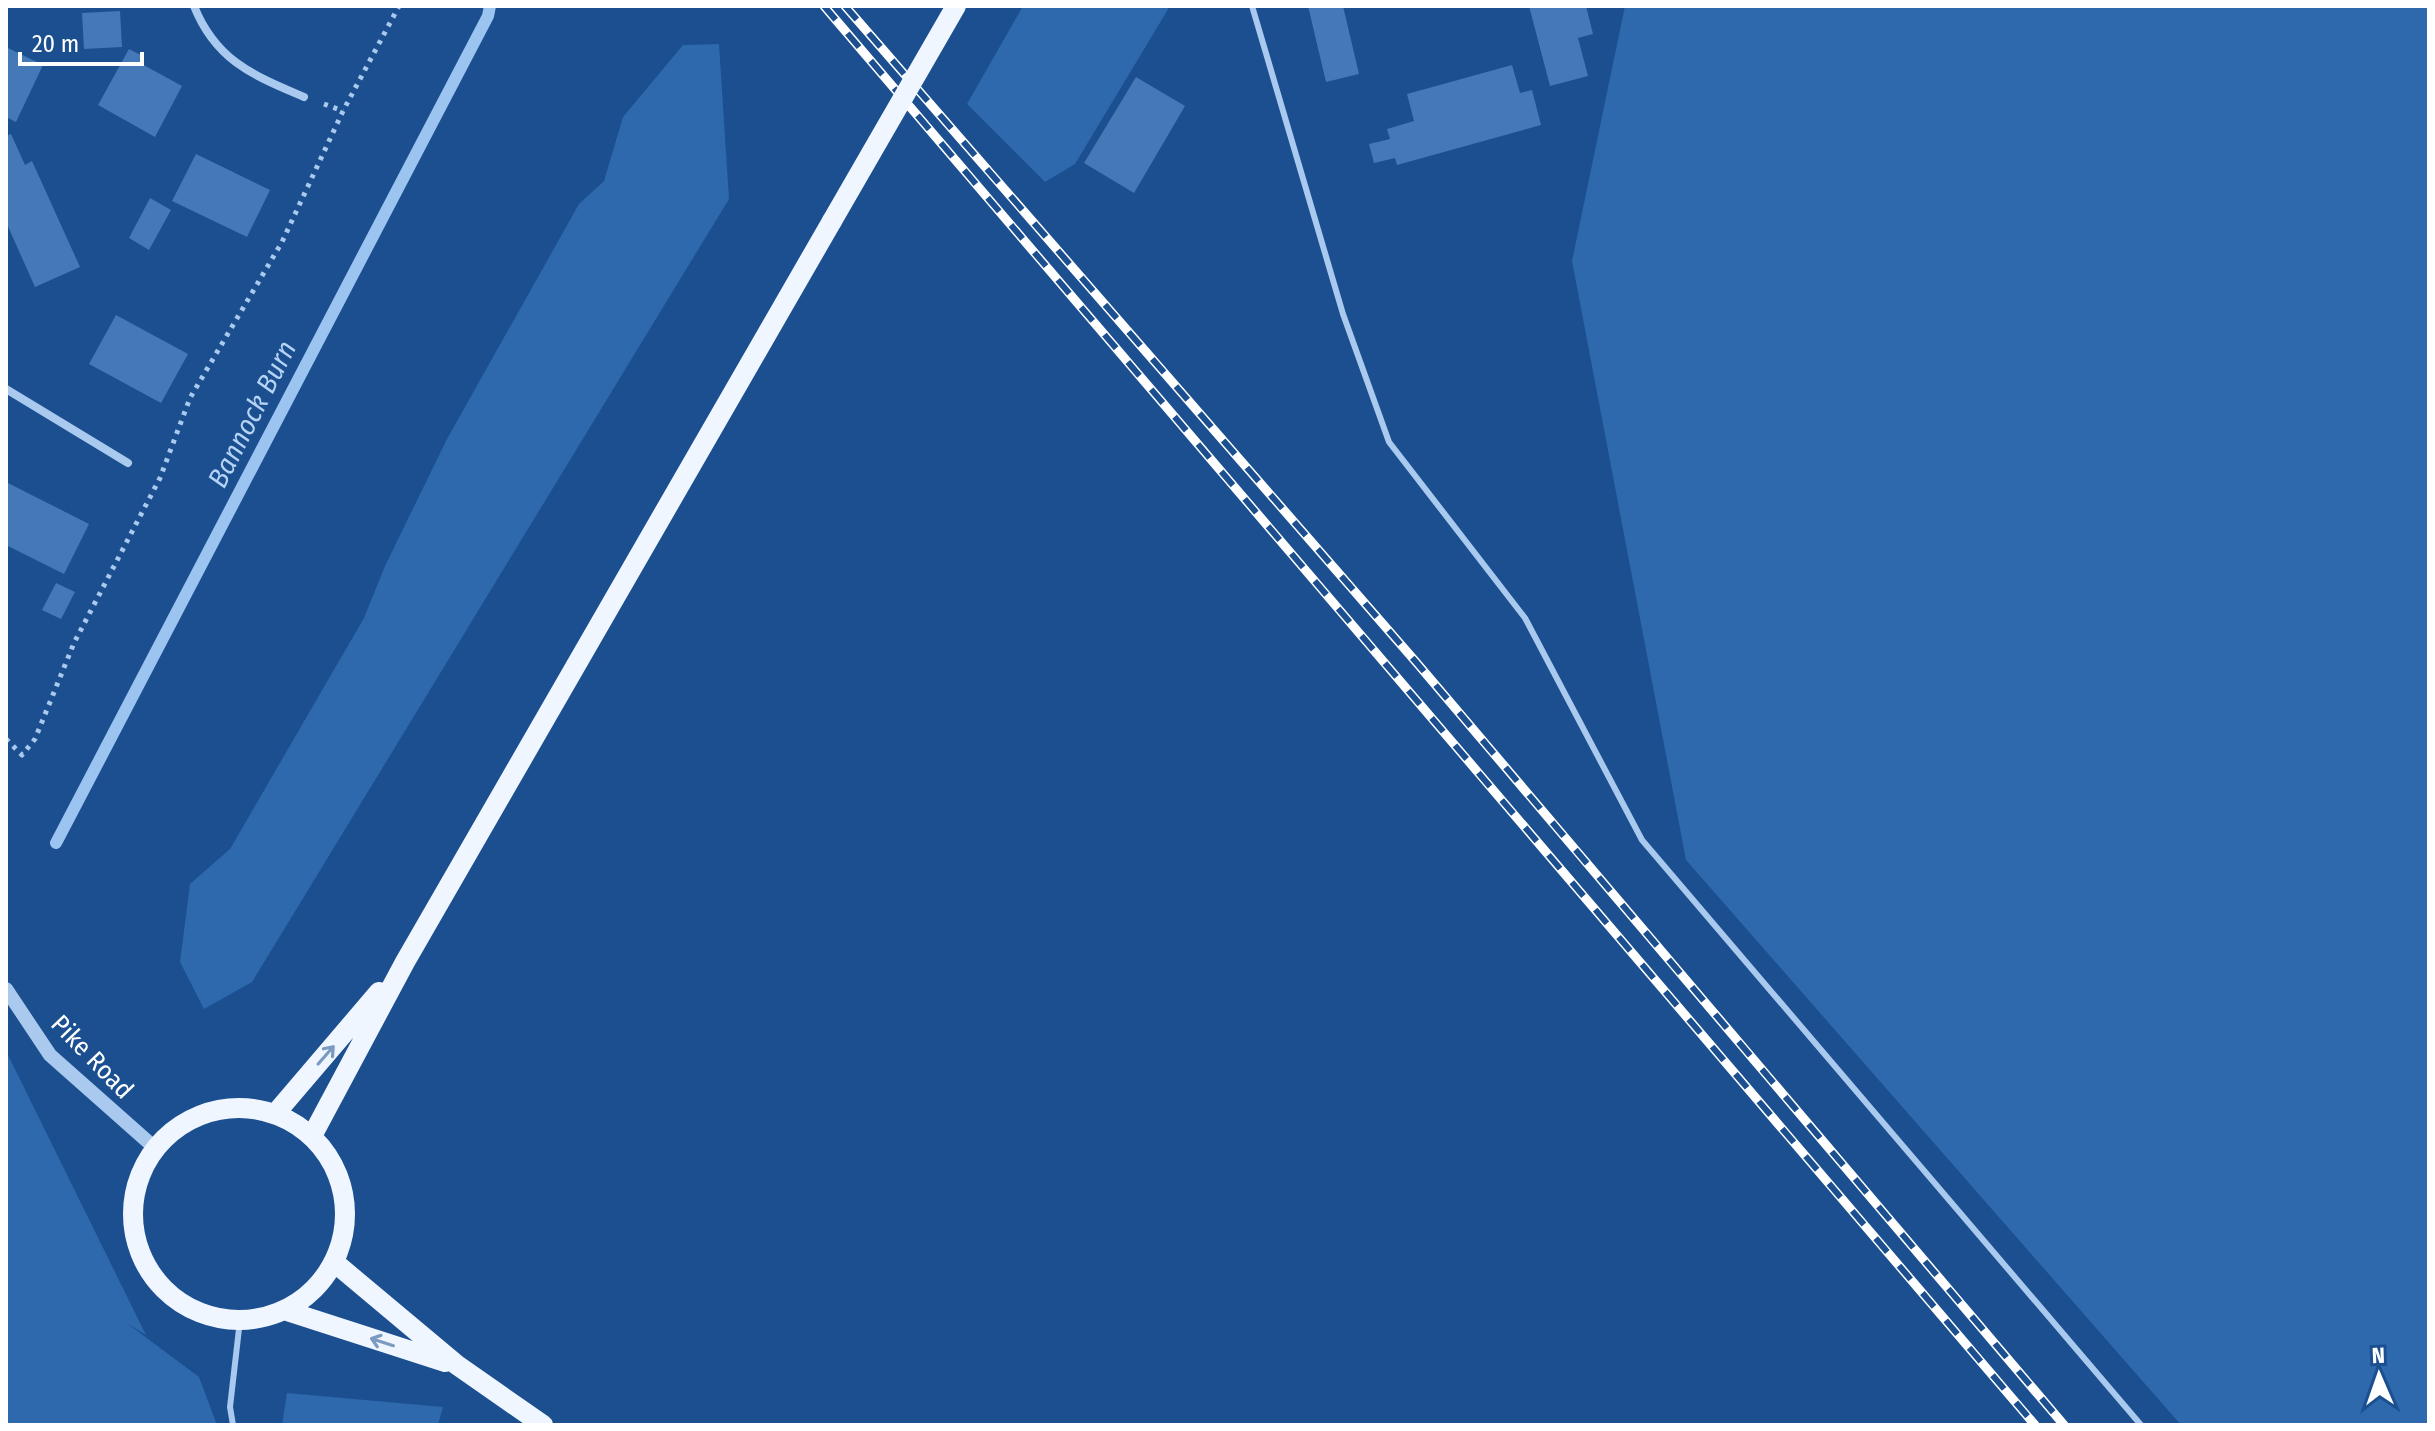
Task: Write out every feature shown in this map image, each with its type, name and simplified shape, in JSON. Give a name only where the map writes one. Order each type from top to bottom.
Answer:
[{"type":"main road","points":[[312,1136],[405,962],[956,6]]},
{"type":"main road","points":[[275,1114],[405,962]]},
{"type":"main road","points":[[243,1107],[275,1114],[312,1136],[333,1164],[344,1196],[344,1230],[334,1262],[313,1290],[284,1310],[240,1320],[206,1315],[176,1300],[147,1265],[137,1245],[132,1211],[138,1178],[155,1148],[179,1125],[209,1111],[243,1107]]},
{"type":"main road","points":[[334,1262],[457,1365],[543,1425]]},
{"type":"main road","points":[[284,1310],[457,1365]]},
{"type":"street","points":[[194,6],[205,33],[242,70],[304,97]]},
{"type":"street","points":[[6,389],[128,463]]},
{"type":"street","name":"Pike Road","points":[[6,989],[50,1055],[155,1148]]},
{"type":"lane","points":[[1252,6],[1343,314],[1389,442],[1525,618],[1642,840],[2141,1425]]},
{"type":"lane","points":[[233,1425],[230,1407],[240,1320]]},
{"type":"path","points":[[6,739],[22,755],[35,739],[74,643],[160,478],[190,398],[282,242],[343,111],[399,6]]},
{"type":"shaded area","points":[[1023,6],[1170,6],[1075,164],[1045,182],[967,104]]},
{"type":"shaded area","points":[[1625,6],[2429,6],[2429,1425],[2181,1425],[1686,860],[1572,261]]},
{"type":"shaded area","points":[[719,44],[729,199],[252,982],[204,1009],[180,962],[190,884],[230,849],[364,618],[385,566],[447,439],[579,204],[604,181],[623,117],[683,45]]},
{"type":"shaded area","points":[[6,1051],[146,1335],[128,1324],[199,1377],[217,1425],[6,1425]]},
{"type":"shaded area","points":[[287,1393],[443,1407],[438,1425],[282,1425]]},
{"type":"building","points":[[1308,6],[1343,6],[1359,74],[1326,82]]},
{"type":"building","points":[[1529,6],[1586,6],[1593,34],[1578,38],[1588,76],[1550,86]]},
{"type":"building","points":[[120,11],[122,47],[84,49],[82,13]]},
{"type":"building","points":[[6,47],[43,65],[16,122],[6,117]]},
{"type":"building","points":[[129,49],[143,56],[140,63],[182,86],[155,137],[98,105]]},
{"type":"building","points":[[1512,65],[1520,93],[1532,90],[1541,125],[1397,165],[1395,158],[1374,163],[1369,144],[1390,139],[1387,129],[1414,121],[1407,94]]},
{"type":"building","points":[[1136,77],[1185,106],[1134,193],[1084,163]]},
{"type":"building","points":[[11,134],[25,165],[32,161],[80,267],[35,287],[6,222],[6,136]]},
{"type":"building","points":[[196,154],[270,190],[247,237],[172,201]]},
{"type":"building","points":[[150,198],[171,210],[149,250],[129,238]]},
{"type":"building","points":[[116,315],[188,354],[161,403],[89,364]]},
{"type":"building","points":[[6,482],[89,524],[64,574],[6,545]]},
{"type":"building","points":[[56,583],[75,592],[61,619],[42,610]]},
{"type":"waterway","name":"Bannock Burn","points":[[56,843],[488,16],[490,6]]},
{"type":"railway","points":[[824,6],[2035,1425]]},
{"type":"railway","points":[[845,6],[1416,662],[2064,1425]]}]
